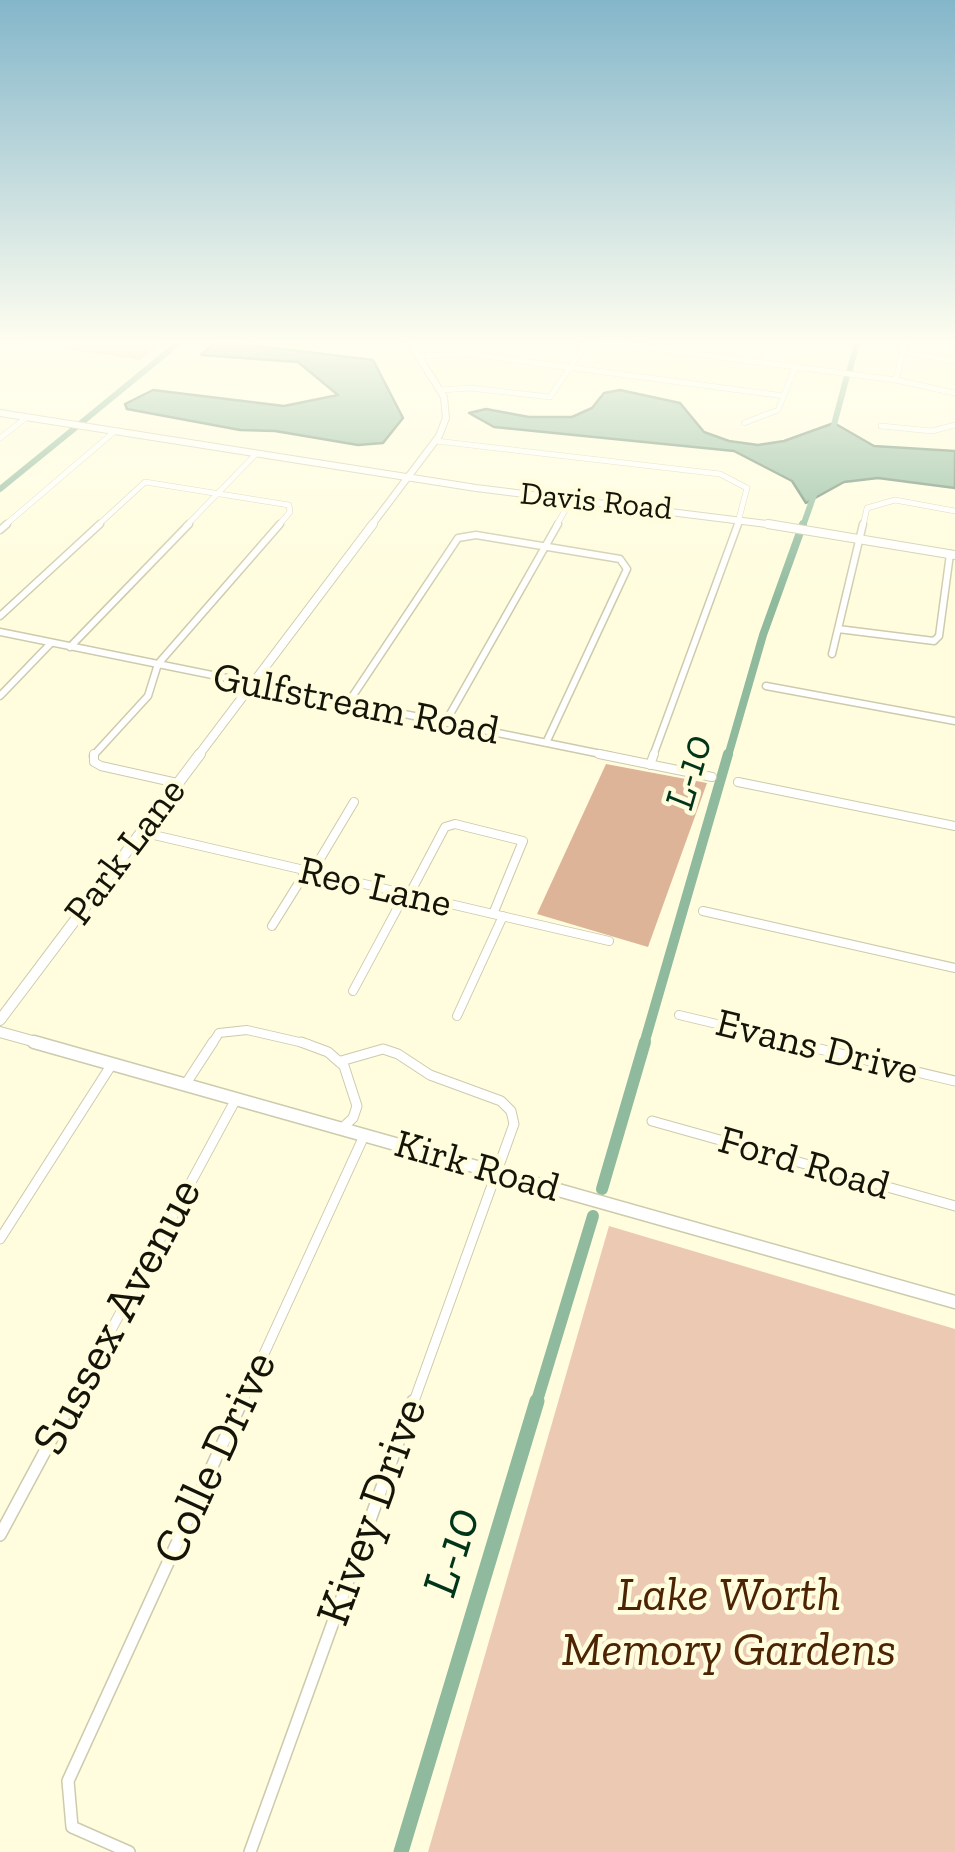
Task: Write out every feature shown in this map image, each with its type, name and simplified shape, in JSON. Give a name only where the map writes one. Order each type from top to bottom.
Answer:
[{"type":"street","name":"Davis Road","points":[[93,427],[408,478],[740,519],[952,555]]},
{"type":"street","points":[[442,427],[436,441],[725,475],[748,490],[650,764]]},
{"type":"street","points":[[896,427],[932,431],[944,427]]},
{"type":"street","points":[[0,530],[115,431]]},
{"type":"street","name":"Park Lane","points":[[0,1020],[436,441]]},
{"type":"street","points":[[70,647],[256,454]]},
{"type":"street","points":[[0,616],[141,484],[159,481],[286,503],[291,510],[158,664],[148,696],[118,724],[92,759],[101,766],[178,783]]},
{"type":"street","points":[[445,723],[570,500]]},
{"type":"street","points":[[832,654],[866,510],[878,502],[899,501],[955,510]]},
{"type":"street","points":[[348,703],[458,538],[476,534],[615,558],[627,566],[546,743]]},
{"type":"street","points":[[838,629],[934,641],[939,636],[952,555]]},
{"type":"street","name":"Gulfstream Road","points":[[0,632],[712,777]]},
{"type":"street","points":[[0,696],[51,643]]},
{"type":"street","points":[[766,686],[955,721]]},
{"type":"street","points":[[738,782],[955,826]]},
{"type":"street","points":[[272,926],[354,802]]},
{"type":"street","points":[[353,991],[446,827],[455,824],[524,841],[456,1016]]},
{"type":"street","name":"Reo Lane","points":[[141,832],[609,941]]},
{"type":"street","points":[[704,911],[955,968]]},
{"type":"street","name":"Evans Drive","points":[[678,1014],[955,1081]]},
{"type":"street","points":[[185,1085],[210,1042],[226,1031],[255,1030],[303,1042],[341,1061],[357,1106],[341,1129]]},
{"type":"street","name":"Kirk Road","points":[[0,1032],[955,1302]]},
{"type":"street","name":"Kivey Drive","points":[[250,1852],[514,1124],[511,1111],[501,1102],[430,1075],[383,1050],[341,1061]]},
{"type":"street","points":[[0,1240],[112,1064]]},
{"type":"street","name":"Sussex Avenue","points":[[0,1536],[236,1099]]},
{"type":"street","name":"Ford Road","points":[[652,1122],[955,1206]]},
{"type":"street","name":"Colle Drive","points":[[130,1852],[72,1827],[68,1781],[364,1136]]},
{"type":"green space","name":"Lake Worth Memory Gardens","points":[[609,1226],[955,1329],[955,1852],[428,1852]]},
{"type":"shaded area","points":[[226,427],[395,427],[383,443],[358,445],[275,431]]},
{"type":"shaded area","points":[[498,427],[700,427],[729,441],[758,445],[784,441],[822,427],[842,427],[874,446],[955,451],[955,488],[878,478],[844,482],[806,503],[792,481],[734,451]]},
{"type":"shaded area","points":[[606,764],[707,783],[648,947],[537,914]]},
{"type":"waterway","name":"L-10","points":[[832,432],[833,427]]},
{"type":"waterway","points":[[0,489],[75,428]]},
{"type":"waterway","name":"L-10","points":[[803,526],[815,492]]},
{"type":"waterway","name":"L-10","points":[[728,756],[763,635],[803,524]]},
{"type":"waterway","name":"L-10","points":[[644,1044],[728,754]]},
{"type":"waterway","name":"L-10","points":[[602,1189],[645,1042]]},
{"type":"waterway","name":"L-10","points":[[536,1404],[593,1216]]},
{"type":"waterway","name":"L-10","points":[[401,1852],[537,1401]]}]
